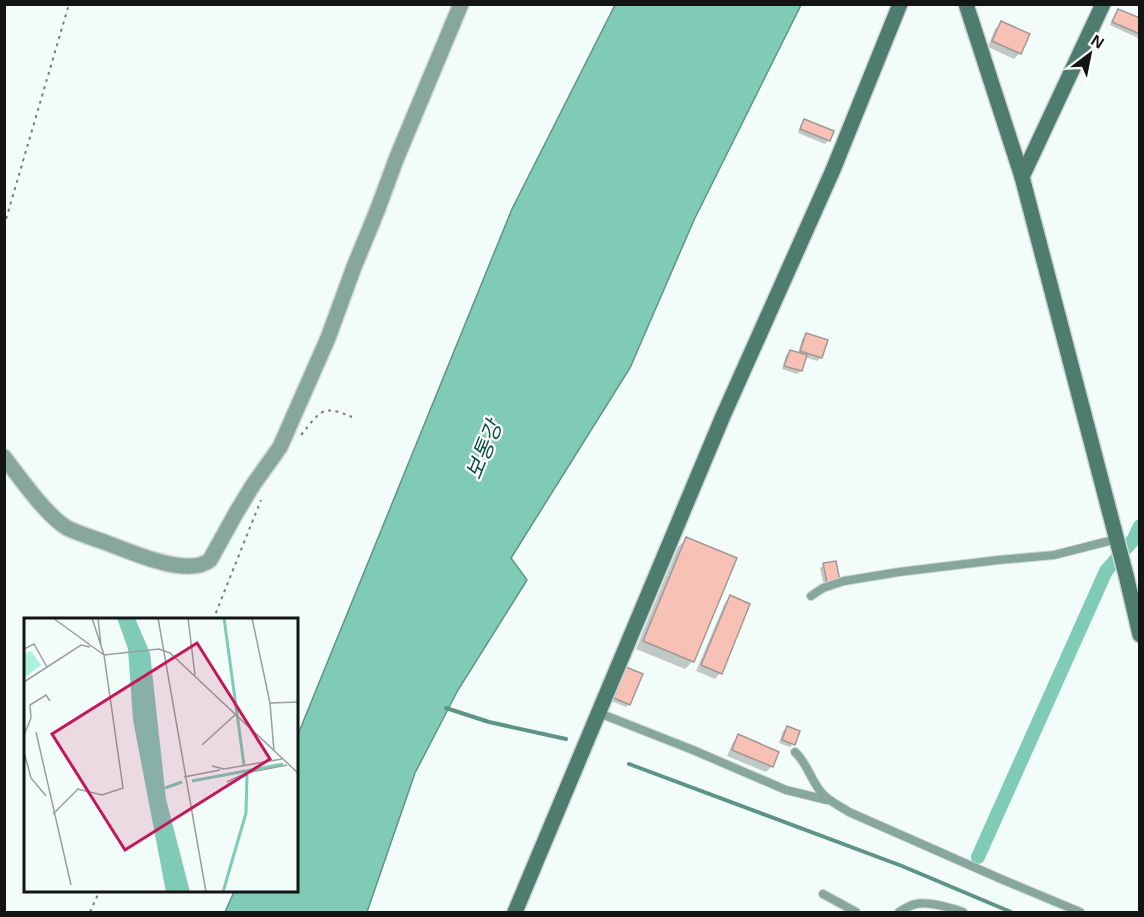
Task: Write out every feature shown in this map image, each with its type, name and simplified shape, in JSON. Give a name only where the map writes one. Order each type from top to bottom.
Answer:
[{"type":"main road","points":[[516,912],[723,416],[833,170],[900,4]]},
{"type":"main road","points":[[966,4],[1022,177],[1140,635]]},
{"type":"main road","points":[[1022,177],[1103,4]]},
{"type":"street","points":[[4,458],[59,524],[67,528],[159,562],[192,566],[210,560],[236,513],[280,447],[328,338],[398,157],[461,4]]},
{"type":"lane","points":[[811,596],[823,588],[844,581],[899,572],[1054,555],[1117,539]]},
{"type":"lane","points":[[599,713],[786,790],[830,800]]},
{"type":"lane","points":[[795,752],[801,757],[821,793],[849,812],[1080,912]]},
{"type":"lane","points":[[823,894],[856,912]]},
{"type":"lane","points":[[899,912],[918,903],[935,909],[963,912]]},
{"type":"path","points":[[4,226],[69,4]]},
{"type":"path","points":[[301,435],[319,414],[325,411],[336,410],[352,417]]},
{"type":"path","points":[[214,618],[262,496]]},
{"type":"path","points":[[90,912],[98,893]]},
{"type":"water","name":"보통강","points":[[615,5],[801,5],[694,220],[630,368],[511,558],[527,580],[458,690],[415,773],[367,912],[225,912],[234,893],[298,893],[298,735],[512,209]]},
{"type":"building","points":[[1118,9],[1140,18],[1140,34],[1112,22]]},
{"type":"building","points":[[1001,21],[1030,34],[1021,54],[992,41]]},
{"type":"building","points":[[804,119],[834,131],[830,141],[800,129]]},
{"type":"building","points":[[806,333],[828,340],[822,358],[800,351]]},
{"type":"building","points":[[790,350],[807,355],[802,371],[784,366]]},
{"type":"building","points":[[686,537],[737,558],[694,662],[643,641]]},
{"type":"building","points":[[836,561],[840,581],[827,583],[823,563]]},
{"type":"building","points":[[730,595],[750,604],[722,674],[701,665]]},
{"type":"building","points":[[626,667],[643,674],[630,705],[614,698]]},
{"type":"building","points":[[787,726],[800,731],[795,745],[782,740]]},
{"type":"building","points":[[738,734],[779,752],[773,767],[732,750]]},
{"type":"waterway","points":[[978,857],[1106,571],[1134,539],[1140,526]]},
{"type":"waterway","points":[[446,708],[489,722],[566,739]]},
{"type":"waterway","points":[[629,764],[902,866],[1011,912]]}]
